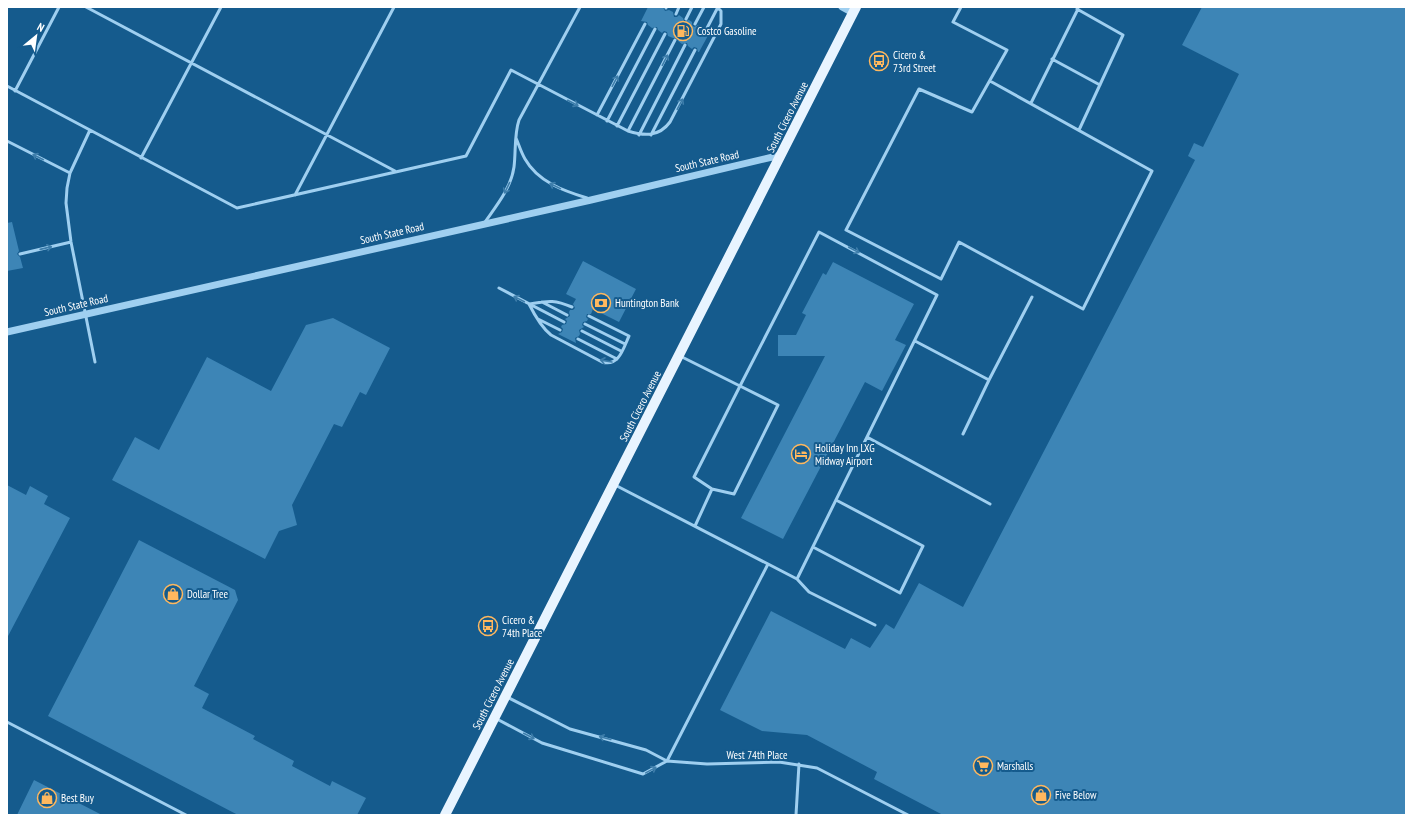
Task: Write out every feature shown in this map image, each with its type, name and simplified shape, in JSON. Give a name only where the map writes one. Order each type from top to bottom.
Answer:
[{"type":"main road","name":"South Cicero Avenue","points":[[445,815],[855,10]]},
{"type":"street","points":[[842,7],[855,10]]},
{"type":"street","name":"South State Road","points":[[7,332],[591,200],[781,155]]},
{"type":"lane","points":[[15,91],[59,7]]},
{"type":"lane","points":[[86,7],[396,172]]},
{"type":"lane","points":[[142,158],[221,7]]},
{"type":"lane","points":[[295,195],[394,7]]},
{"type":"lane","points":[[484,224],[505,193],[511,178],[514,166],[516,128],[519,120],[580,7]]},
{"type":"lane","points":[[676,14],[680,7]]},
{"type":"lane","points":[[686,19],[692,7]]},
{"type":"lane","points":[[695,24],[704,7]]},
{"type":"lane","points":[[7,86],[236,208],[466,156],[510,70],[628,132],[639,135],[651,135],[661,131],[670,122],[721,24],[721,11],[717,7],[706,30]]},
{"type":"lane","points":[[961,7],[953,22],[1007,50],[972,112],[919,89],[846,230],[941,279],[959,242],[1083,309],[1152,171],[990,81]]},
{"type":"lane","points":[[1031,103],[1078,8],[1123,35],[1079,130]]},
{"type":"lane","points":[[597,115],[645,24]]},
{"type":"lane","points":[[607,121],[655,29]]},
{"type":"lane","points":[[617,126],[665,34]]},
{"type":"lane","points":[[628,132],[675,40]]},
{"type":"lane","points":[[639,135],[685,45]]},
{"type":"lane","points":[[651,135],[695,50]]},
{"type":"lane","points":[[1052,59],[1100,85]]},
{"type":"lane","points":[[90,130],[70,173],[66,188],[66,203],[71,242],[95,362]]},
{"type":"lane","points":[[516,136],[525,159],[536,173],[550,184],[591,200]]},
{"type":"lane","points":[[7,141],[70,173]]},
{"type":"lane","points":[[679,355],[740,386],[778,405],[734,494],[712,489],[694,477],[740,386],[819,232],[937,295],[797,579]]},
{"type":"lane","points":[[20,254],[71,242]]},
{"type":"lane","points":[[500,288],[564,322]]},
{"type":"lane","points":[[963,434],[1032,297]]},
{"type":"lane","points":[[529,304],[559,301],[572,307]]},
{"type":"lane","points":[[542,302],[567,315]]},
{"type":"lane","points":[[529,304],[536,318],[551,335],[602,362],[614,362],[629,336],[589,316]]},
{"type":"lane","points":[[536,318],[560,330]]},
{"type":"lane","points":[[585,324],[625,344]]},
{"type":"lane","points":[[582,331],[621,352]]},
{"type":"lane","points":[[578,339],[617,359]]},
{"type":"lane","points":[[915,341],[990,380]]},
{"type":"lane","points":[[867,437],[990,504]]},
{"type":"lane","points":[[613,484],[797,579],[809,592],[875,625]]},
{"type":"lane","points":[[695,526],[712,489]]},
{"type":"lane","points":[[813,547],[900,593],[923,546],[836,500]]},
{"type":"lane","points":[[494,718],[542,743],[643,774],[667,761],[768,564]]},
{"type":"lane","name":"West 74th Place","points":[[505,697],[570,729],[646,750],[667,761],[707,764],[779,762],[817,768],[908,815]]},
{"type":"lane","points":[[7,727],[8,722],[186,815]]},
{"type":"lane","points":[[796,815],[799,764]]},
{"type":"building","name":"Costco Gasoline","points":[[648,7],[663,7],[665,11],[669,10],[673,12],[674,17],[679,15],[684,21],[689,20],[692,22],[694,27],[698,25],[703,28],[704,32],[710,32],[699,52],[697,48],[694,47],[692,49],[687,43],[682,44],[677,38],[668,36],[667,32],[664,31],[662,33],[657,27],[652,28],[647,22],[641,21]]},
{"type":"building","points":[[1202,7],[1406,7],[1406,815],[943,815],[874,779],[877,772],[807,735],[762,731],[720,710],[771,611],[845,649],[851,638],[870,648],[886,624],[894,629],[919,583],[963,607],[1195,160],[1188,156],[1194,143],[1203,147],[1239,74],[1182,45]]},
{"type":"building","points":[[12,222],[19,251],[17,254],[20,257],[23,268],[7,271],[7,223]]},
{"type":"building","name":"Huntington Bank","points":[[583,261],[636,289],[619,322],[593,309],[591,314],[587,314],[586,317],[588,319],[587,321],[583,322],[582,325],[584,327],[579,330],[579,336],[575,338],[576,343],[558,334],[562,332],[562,325],[566,324],[567,321],[565,319],[570,316],[570,310],[575,308],[573,304],[576,299],[566,294]]},
{"type":"building","name":"Holiday Inn LXG Midway Airport","points":[[833,262],[914,304],[895,340],[906,345],[882,391],[865,382],[783,539],[741,518],[825,356],[778,356],[778,335],[796,335],[806,315],[802,313],[823,273],[826,275]]},
{"type":"building","points":[[333,318],[390,348],[366,395],[360,392],[342,427],[334,424],[292,505],[297,525],[279,531],[265,559],[112,480],[135,437],[159,450],[207,357],[271,391],[306,325]]},
{"type":"building","points":[[7,485],[26,495],[30,486],[48,496],[44,504],[70,518],[7,638]]},
{"type":"building","points":[[139,540],[235,590],[238,600],[194,686],[209,694],[202,708],[255,736],[253,739],[294,761],[292,766],[330,786],[332,781],[366,798],[357,815],[238,815],[48,716]]},
{"type":"building","name":"Best Buy","points":[[34,780],[102,815],[17,815]]},
{"type":"place","name":"Costco Gasoline","points":[[683,31]]},
{"type":"place","name":"Cicero & 73rd Street","points":[[879,61]]},
{"type":"place","name":"Huntington Bank","points":[[601,303]]},
{"type":"place","name":"Holiday Inn LXG Midway Airport","points":[[801,454]]},
{"type":"place","name":"Dollar Tree","points":[[173,594]]},
{"type":"place","name":"Cicero & 74th Place","points":[[488,626]]},
{"type":"place","name":"Marshalls","points":[[983,766]]},
{"type":"place","name":"Five Below","points":[[1041,795]]},
{"type":"place","name":"Best Buy","points":[[47,798]]}]
